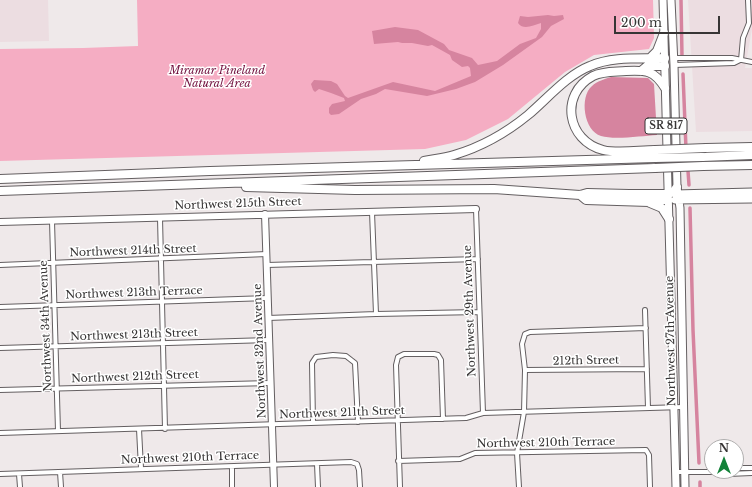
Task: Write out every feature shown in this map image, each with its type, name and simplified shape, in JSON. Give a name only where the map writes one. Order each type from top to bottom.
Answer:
[{"type":"highway","points":[[650,58],[657,51],[664,33]]},
{"type":"highway","points":[[402,166],[453,155],[484,144],[515,125],[577,73],[588,66],[606,60],[650,58],[665,62]]},
{"type":"highway","points":[[641,71],[647,66],[665,62]]},
{"type":"highway","points":[[665,88],[656,75],[641,71],[606,72],[594,76],[579,87],[574,96],[571,109],[576,130],[582,139],[592,146],[604,150],[702,157],[752,155]]},
{"type":"highway","points":[[0,179],[210,171],[402,166],[655,154],[706,148],[752,147]]},
{"type":"highway","points":[[0,191],[752,165]]},
{"type":"highway","points":[[217,183],[235,187],[394,191],[484,189],[580,195],[587,193],[668,197]]},
{"type":"highway","points":[[580,195],[586,200],[649,202],[668,197],[673,192],[678,194]]},
{"type":"highway","points":[[649,202],[662,208],[669,219]]},
{"type":"main road","name":"SR 817","points":[[662,0],[668,197]]},
{"type":"main road","name":"SR 817","points":[[671,0],[678,194]]},
{"type":"main road","points":[[665,62],[674,61]]},
{"type":"main road","points":[[668,197],[678,194],[752,192]]},
{"type":"main road","points":[[678,194],[752,199]]},
{"type":"main road","name":"Northwest 27th Avenue","points":[[678,194],[685,487]]},
{"type":"main road","name":"Northwest 27th Avenue","points":[[668,197],[676,487]]},
{"type":"main road","points":[[670,260],[678,265],[681,274]]},
{"type":"main road","points":[[672,327],[675,332],[681,336],[672,345]]},
{"type":"street","points":[[740,60],[743,38],[749,23],[748,0]]},
{"type":"street","points":[[674,61],[734,63],[740,60],[752,62]]},
{"type":"street","name":"Northwest 215th Street","points":[[0,222],[476,209]]},
{"type":"street","name":"Northwest 29th Avenue","points":[[476,209],[483,413]]},
{"type":"street","points":[[372,212],[376,314]]},
{"type":"street","name":"Northwest 32nd Avenue","points":[[266,214],[268,340],[274,487]]},
{"type":"street","points":[[160,218],[165,429]]},
{"type":"street","name":"Northwest 34th Avenue","points":[[52,221],[58,431]]},
{"type":"street","name":"Northwest 214th Street","points":[[0,265],[267,254]]},
{"type":"street","points":[[267,265],[478,259]]},
{"type":"street","name":"Northwest 213th Terrace","points":[[0,306],[268,298]]},
{"type":"street","points":[[645,310],[648,408]]},
{"type":"street","points":[[268,318],[480,312]]},
{"type":"street","points":[[519,487],[517,453],[524,412],[525,370],[522,344],[525,334],[530,332],[646,328]]},
{"type":"street","name":"Northwest 213th Street","points":[[0,348],[268,340]]},
{"type":"street","points":[[400,487],[396,365],[398,357],[404,354],[438,355],[441,360],[443,419]]},
{"type":"street","points":[[313,422],[312,363],[316,357],[332,355],[346,356],[355,363],[358,422]]},
{"type":"street","name":"212th Street","points":[[525,370],[647,369]]},
{"type":"street","name":"Northwest 212th Street","points":[[0,390],[270,383]]},
{"type":"street","name":"Northwest 211th Street","points":[[0,433],[165,429],[313,422],[398,421],[466,418],[483,413],[683,407]]},
{"type":"street","points":[[139,429],[141,468]]},
{"type":"street","name":"Northwest 210th Terrace","points":[[398,461],[460,459],[474,453],[646,450],[649,454],[650,487]]},
{"type":"street","name":"Northwest 210th Terrace","points":[[0,474],[351,462],[357,464],[359,470],[360,487]]},
{"type":"street","points":[[317,464],[318,487]]},
{"type":"street","points":[[232,466],[232,487]]},
{"type":"street","points":[[676,472],[704,471]]},
{"type":"street","points":[[60,472],[61,487]]},
{"type":"street","points":[[19,474],[20,487]]},
{"type":"shaded area","points":[[0,0],[48,0],[49,41],[0,42]]},
{"type":"shaded area","points":[[688,0],[752,0],[752,29],[745,68],[752,68],[752,131],[696,132]]},
{"type":"shaded area","points":[[563,15],[564,19],[551,26],[542,37],[503,65],[475,82],[456,89],[427,96],[385,89],[361,99],[339,114],[331,115],[329,113],[329,108],[332,104],[345,101],[344,98],[319,89],[315,92],[311,84],[314,80],[331,81],[337,84],[348,98],[393,82],[435,91],[471,76],[470,68],[468,66],[462,67],[452,60],[450,55],[432,45],[428,46],[398,42],[374,44],[372,31],[395,27],[418,30],[444,44],[449,50],[472,58],[478,65],[497,61],[520,44],[536,38],[541,29],[541,23],[529,27],[523,27],[518,23],[520,16],[528,17]]},
{"type":"shaded area","points":[[611,77],[648,78],[654,84],[657,135],[613,138],[601,136],[595,133],[591,128],[585,113],[588,91],[596,83]]},
{"type":"green space","name":"Miramar Pineland Natural Area","points":[[137,0],[653,0],[654,38],[649,49],[594,55],[565,72],[508,119],[466,140],[425,149],[0,161],[0,49],[138,46]]},
{"type":"waterway","points":[[681,0],[682,56]]},
{"type":"waterway","points":[[683,74],[686,149]]},
{"type":"waterway","points":[[687,157],[689,185]]},
{"type":"waterway","points":[[690,208],[693,330],[699,463]]},
{"type":"waterway","points":[[700,482],[700,487]]}]
